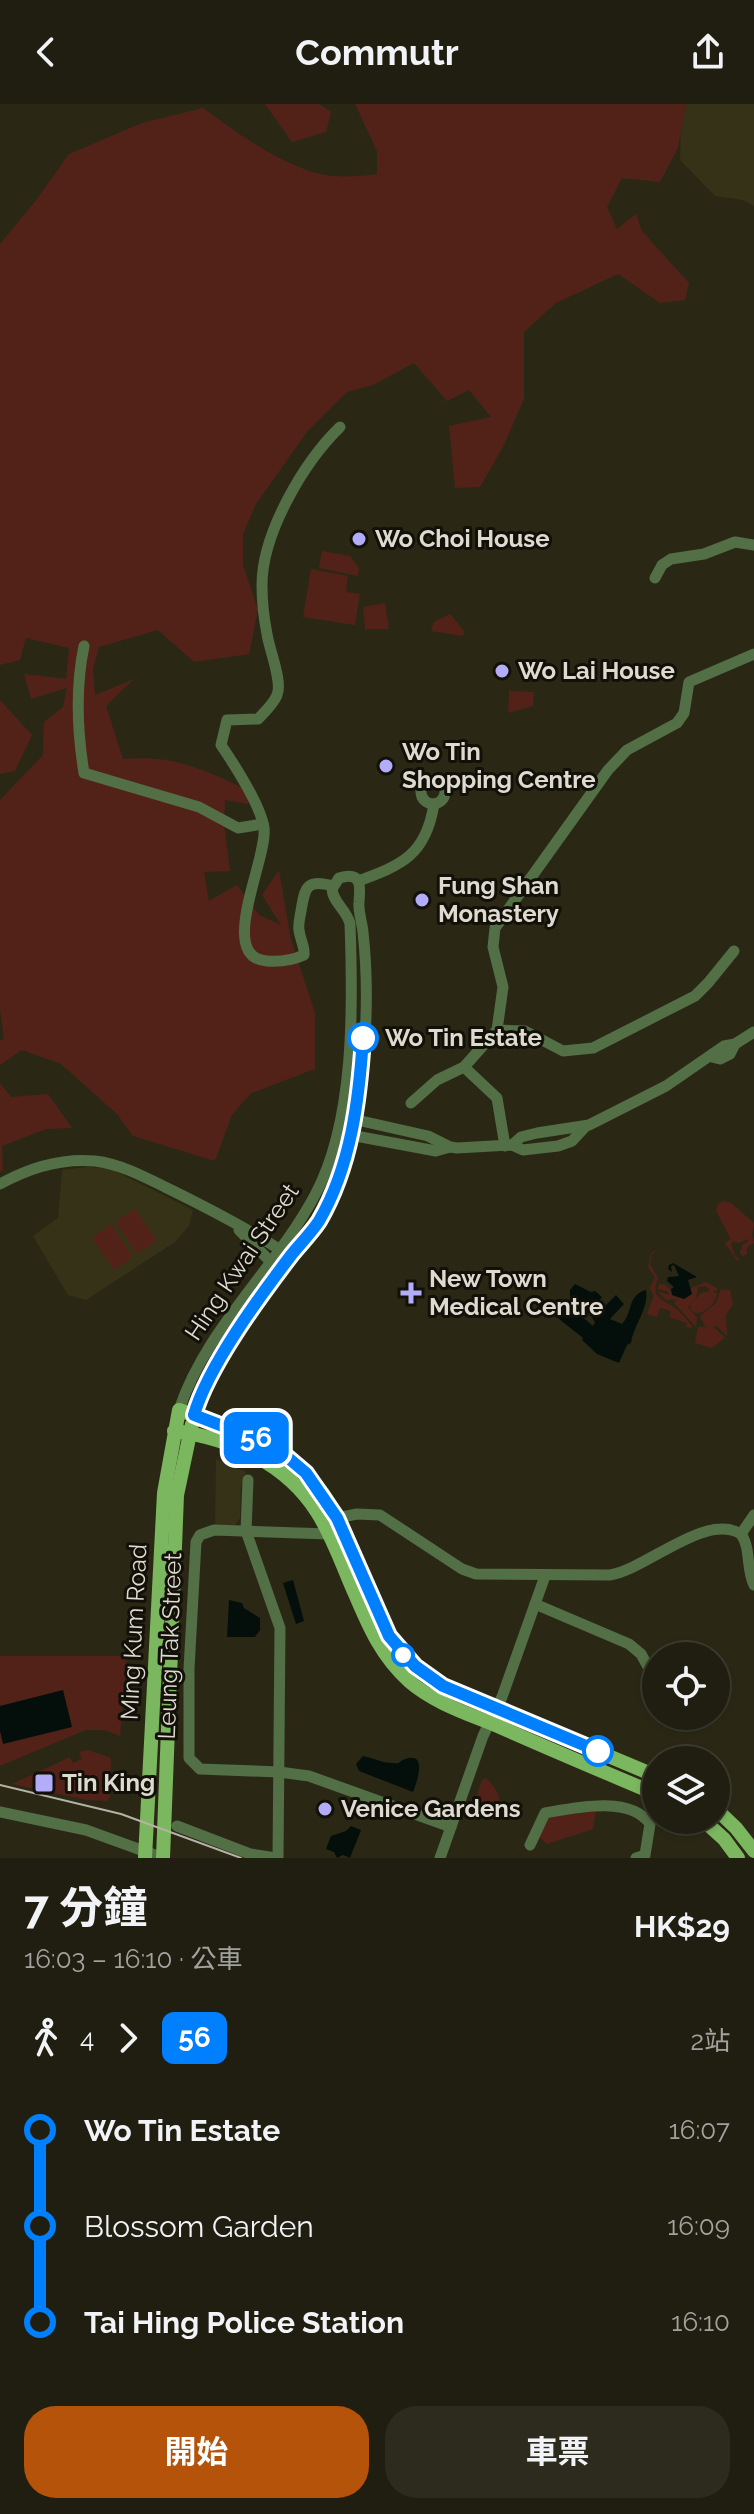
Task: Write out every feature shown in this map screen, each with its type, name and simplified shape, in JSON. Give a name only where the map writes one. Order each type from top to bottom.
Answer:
[{"type":"main road","points":[[179,1410],[252,1436],[286,1456],[314,1483],[337,1518],[382,1624],[405,1657],[424,1674],[443,1686],[642,1770]]},
{"type":"main road","name":"Ming Kum Road","points":[[163,1858],[182,1432],[179,1410]]},
{"type":"main road","name":"Ming Kum Road","points":[[145,1855],[164,1493],[182,1432],[194,1415]]},
{"type":"main road","points":[[182,1432],[248,1452],[294,1483],[310,1501],[329,1534],[370,1630],[392,1664],[412,1684],[435,1699],[642,1788]]},
{"type":"main road","points":[[730,1822],[754,1851]]},
{"type":"main road","points":[[718,1834],[738,1858]]},
{"type":"street","points":[[340,427],[323,443],[297,484],[268,543],[262,584],[278,694],[258,719],[230,719],[224,726],[221,745],[235,765],[263,824],[260,864],[244,918],[245,945],[250,954],[260,960],[274,962],[304,955],[298,927],[306,888],[320,883],[333,886],[344,876],[358,881],[408,860],[421,841],[434,804]]},
{"type":"street","points":[[655,578],[662,565],[671,559],[704,554],[735,542],[754,545]]},
{"type":"street","points":[[84,646],[79,670],[77,733],[84,773],[199,807],[238,828],[263,824]]},
{"type":"street","points":[[411,1103],[437,1080],[464,1067],[497,1030],[503,987],[493,947],[497,924],[617,759],[639,742],[677,723],[684,713],[689,682],[754,654]]},
{"type":"street","name":"Hing Kwai Street","points":[[194,1415],[208,1379],[281,1270],[318,1222],[335,1188],[354,1119],[365,1012],[364,943],[359,900],[362,891],[358,881]]},
{"type":"street","name":"Hing Kwai Street","points":[[179,1410],[187,1385],[210,1347],[316,1193],[336,1132],[348,1063],[352,960],[348,914],[332,894],[333,886]]},
{"type":"street","points":[[337,902],[345,906],[359,900]]},
{"type":"street","points":[[497,1030],[525,1031],[563,1051],[593,1048],[695,996],[734,951]]},
{"type":"street","points":[[336,1132],[436,1151],[450,1147],[508,1146],[523,1150],[558,1146],[572,1141],[585,1127],[662,1088],[712,1057],[720,1059],[730,1054],[735,1044],[754,1032]]},
{"type":"street","points":[[464,1067],[497,1098],[508,1146]]},
{"type":"street","points":[[340,1116],[428,1136],[450,1147]]},
{"type":"street","points":[[0,1184],[44,1166],[72,1160],[98,1161],[134,1172],[231,1221],[291,1256]]},
{"type":"street","points":[[231,1221],[269,1263],[281,1270]]},
{"type":"street","points":[[177,1826],[250,1854],[277,1858],[280,1628],[246,1531],[248,1480]]},
{"type":"street","points":[[337,1518],[357,1514],[380,1515],[472,1573],[545,1576],[618,1574],[693,1535],[733,1530],[741,1534],[746,1542],[748,1566],[754,1585]]},
{"type":"street","points":[[741,1534],[754,1515]]},
{"type":"street","name":"Leung Tak Street","points":[[329,1534],[208,1531],[196,1542],[189,1758],[200,1769],[309,1776],[451,1827]]},
{"type":"street","points":[[440,1858],[545,1576]]},
{"type":"street","points":[[535,1604],[629,1644],[642,1656]]},
{"type":"street","points":[[530,1845],[545,1813],[615,1804],[643,1816],[650,1824],[645,1855],[636,1858]]},
{"type":"street","points":[[0,1812],[86,1830],[145,1855],[163,1858]]},
{"type":"shaded area","points":[[265,104],[319,104],[331,112],[326,132],[292,142]]},
{"type":"shaded area","points":[[355,104],[686,104],[678,148],[660,182],[622,178],[607,207],[617,229],[636,214],[642,231],[689,283],[685,300],[660,303],[618,274],[556,303],[524,332],[524,399],[503,447],[480,487],[455,488],[449,426],[491,417],[469,390],[447,401],[414,363],[373,385],[347,392],[307,432],[256,504],[243,534],[243,565],[258,610],[249,654],[194,662],[158,630],[99,647],[93,669],[95,695],[134,679],[106,706],[123,759],[175,762],[220,777],[252,793],[248,804],[225,800],[224,824],[230,871],[204,872],[209,901],[237,885],[259,915],[281,925],[262,895],[279,870],[290,936],[315,1013],[315,1069],[251,1093],[232,1115],[215,1161],[133,1136],[117,1114],[61,1064],[22,1050],[0,1065],[0,1040],[4,1039],[0,1010],[0,800],[43,755],[44,722],[63,707],[67,688],[31,699],[24,674],[66,679],[69,648],[26,638],[20,660],[0,665],[0,244],[69,154],[142,123],[203,108],[256,145],[301,168],[331,176],[377,174],[377,151]]},
{"type":"shaded area","points":[[686,104],[754,104],[754,206],[743,200],[715,196],[680,160],[681,124]]},
{"type":"shaded area","points":[[322,551],[350,556],[359,568],[358,576],[319,568]]},
{"type":"shaded area","points":[[311,569],[348,576],[346,592],[360,594],[355,625],[303,617]]},
{"type":"shaded area","points":[[385,603],[389,629],[365,629],[363,607]]},
{"type":"shaded area","points":[[450,614],[464,631],[463,636],[431,631],[434,622]]},
{"type":"shaded area","points":[[509,691],[534,692],[533,706],[508,713]]},
{"type":"shaded area","points":[[0,700],[32,735],[15,771],[0,774]]},
{"type":"shaded area","points":[[0,1083],[11,1097],[48,1094],[72,1128],[46,1129],[2,1146],[3,1170],[0,1172]]},
{"type":"shaded area","points":[[109,1168],[193,1210],[189,1226],[175,1242],[86,1300],[68,1295],[33,1236],[58,1218],[62,1170]]},
{"type":"shaded area","points":[[723,1201],[731,1203],[754,1223],[754,1243],[747,1247],[747,1254],[743,1256],[740,1253],[747,1239],[731,1244],[738,1262],[725,1243],[731,1239],[716,1211]]},
{"type":"shaded area","points":[[135,1209],[157,1241],[137,1254],[115,1222]]},
{"type":"shaded area","points":[[111,1224],[133,1257],[114,1270],[92,1238]]},
{"type":"shaded area","points":[[659,1248],[652,1254],[650,1264],[658,1278],[656,1294],[686,1318],[693,1328],[669,1317],[671,1311],[660,1308],[657,1317],[647,1314],[654,1296],[650,1288],[655,1277],[648,1267],[651,1253]]},
{"type":"shaded area","points":[[673,1263],[697,1277],[688,1280],[692,1294],[684,1299],[672,1295],[671,1289],[674,1287],[667,1281],[668,1277],[679,1276],[674,1265],[671,1266],[672,1272],[668,1269]]},
{"type":"shaded area","points":[[706,1282],[718,1289],[713,1292],[717,1293],[716,1297],[709,1307],[695,1313],[690,1305],[701,1293],[710,1291],[706,1286],[698,1287],[696,1298],[688,1307],[697,1318],[696,1327],[674,1303],[678,1299],[666,1300],[657,1291],[668,1295],[669,1292],[658,1289],[659,1284],[665,1285],[674,1296],[684,1299],[691,1295],[691,1288]]},
{"type":"shaded area","points":[[575,1284],[602,1297],[587,1310],[570,1296]]},
{"type":"shaded area","points":[[721,1289],[730,1290],[733,1304],[726,1315],[727,1336],[717,1326],[705,1326],[700,1316],[716,1303]]},
{"type":"shaded area","points":[[646,1290],[643,1310],[631,1343],[627,1345],[619,1363],[597,1354],[583,1338],[554,1315],[565,1302],[593,1326],[595,1322],[591,1316],[597,1317],[599,1307],[603,1308],[616,1295],[624,1304],[610,1319],[622,1324],[633,1300]]},
{"type":"shaded area","points":[[713,1326],[725,1338],[712,1348],[695,1343],[698,1327]]},
{"type":"shaded area","points":[[216,1459],[246,1472],[241,1486],[240,1518],[235,1525],[215,1525]]},
{"type":"shaded area","points":[[293,1580],[304,1621],[296,1624],[283,1583]]},
{"type":"shaded area","points":[[229,1600],[242,1603],[244,1608],[260,1618],[260,1630],[255,1637],[227,1637]]},
{"type":"shaded area","points":[[0,1656],[127,1656],[120,1736],[104,1730],[86,1730],[0,1766]]},
{"type":"shaded area","points":[[63,1690],[72,1727],[3,1744],[0,1706]]},
{"type":"shaded area","points":[[88,1750],[111,1758],[110,1797],[107,1801],[87,1800],[12,1784],[70,1757],[73,1763],[82,1759],[79,1752]]},
{"type":"shaded area","points":[[363,1756],[396,1763],[417,1759],[419,1769],[413,1792],[359,1771],[356,1764]]},
{"type":"shaded area","points":[[486,1778],[498,1793],[498,1808],[492,1820],[475,1820],[471,1814],[482,1780]]},
{"type":"shaded area","points":[[596,1811],[593,1829],[547,1844],[538,1836],[546,1817]]},
{"type":"shaded area","points":[[351,1826],[361,1830],[350,1858],[343,1855],[337,1858],[334,1852],[326,1849],[331,1836]]},
{"type":"tram line","points":[[0,1785],[121,1814],[241,1858]]},
{"type":"bus line","name":"56","points":[[363,1038],[354,1119],[335,1188],[318,1222],[253,1309],[208,1379],[194,1415],[264,1442],[306,1473],[337,1518],[382,1624],[415,1666],[443,1686],[598,1751]]},
{"type":"place","name":"Wo Choi House","points":[[359,539]]},
{"type":"place","name":"Wo Lai House","points":[[502,671]]},
{"type":"place","name":"Wo Tin Shopping Centre","points":[[386,766]]},
{"type":"place","name":"Fung Shan Monastery","points":[[422,900]]},
{"type":"place","name":"Wo Tin Estate","points":[[363,1038]]},
{"type":"place","name":"New Town Medical Centre","points":[[411,1293]]},
{"type":"place","name":"Tin King","points":[[44,1783]]},
{"type":"place","name":"Venice Gardens","points":[[325,1809]]}]
